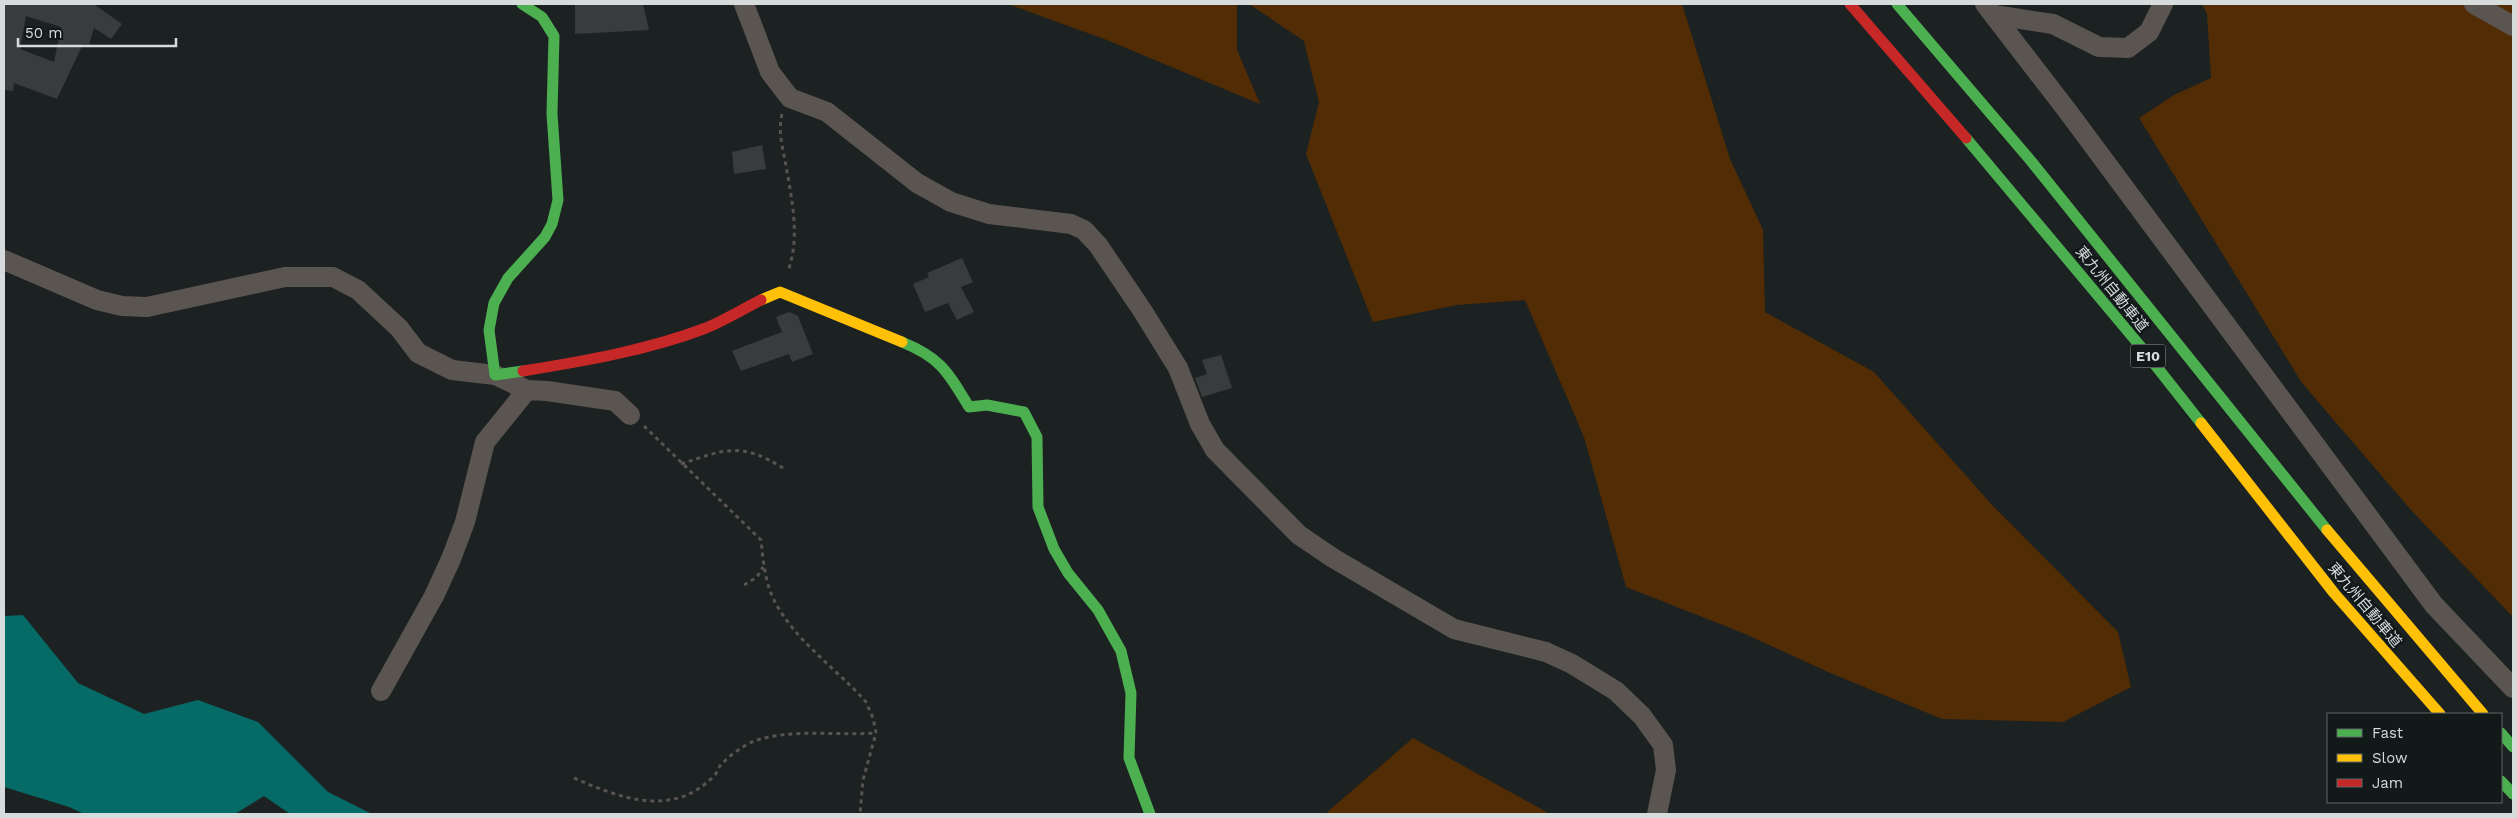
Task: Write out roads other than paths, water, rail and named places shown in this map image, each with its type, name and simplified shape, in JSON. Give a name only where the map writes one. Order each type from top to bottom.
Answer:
[{"type":"main road","points":[[522,4],[549,23],[554,36],[553,122],[557,206],[552,225],[544,240],[508,280],[494,303],[488,334],[495,375],[630,350],[696,332],[726,321],[758,300],[780,292],[925,351],[947,371],[969,407],[987,405],[1024,412],[1037,437],[1038,507],[1054,549],[1068,573],[1098,610],[1121,651],[1131,693],[1129,758],[1150,814]]},
{"type":"main road","name":"東九州自動車道","points":[[1850,4],[2008,187],[2141,347],[2334,593],[2439,713]]},
{"type":"main road","name":"東九州自動車道","points":[[1897,4],[2037,169],[2359,570],[2482,713]]},
{"type":"main road","points":[[2502,734],[2513,747]]},
{"type":"main road","points":[[2502,782],[2513,794]]},
{"type":"street","points":[[744,4],[770,72],[790,98],[827,112],[917,183],[951,202],[989,214],[1071,224],[1084,230],[1098,245],[1178,368],[1200,424],[1216,450],[1246,484],[1299,535],[1425,614],[1454,629],[1546,652],[1572,664],[1616,691],[1642,716],[1663,745],[1666,770],[1657,814]]},
{"type":"street","points":[[1990,9],[2053,24],[2099,47],[2128,48],[2149,32],[2163,4]]},
{"type":"street","points":[[2474,4],[2513,26]]},
{"type":"street","points":[[1990,9],[2434,605],[2513,688]]},
{"type":"street","points":[[4,260],[97,300],[146,308],[285,277],[333,277],[358,290],[399,328],[418,353],[452,370],[495,375],[527,390],[615,401],[630,415]]},
{"type":"street","points":[[381,691],[434,596],[451,559],[465,522],[485,442],[527,390]]},
{"type":"water","points":[[23,615],[78,683],[144,714],[198,700],[258,722],[328,792],[372,814],[290,814],[264,796],[235,814],[84,814],[69,807],[4,787],[4,616]]}]
